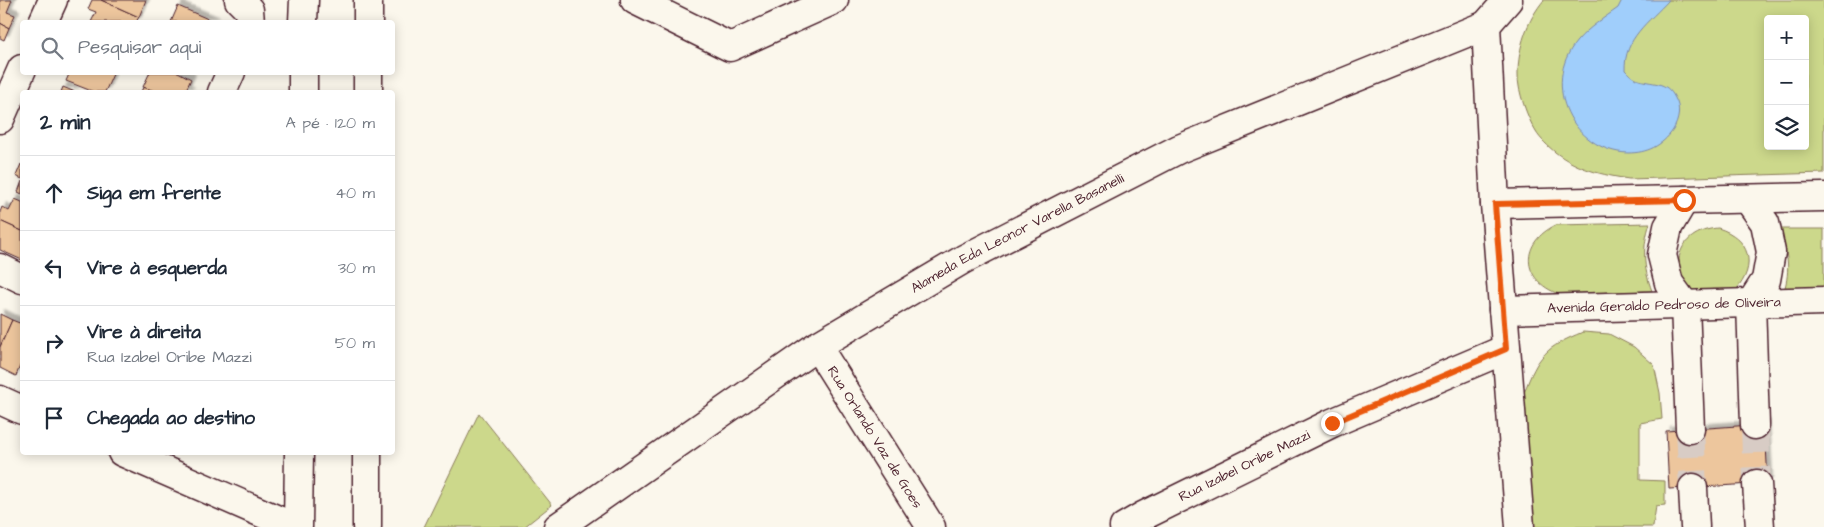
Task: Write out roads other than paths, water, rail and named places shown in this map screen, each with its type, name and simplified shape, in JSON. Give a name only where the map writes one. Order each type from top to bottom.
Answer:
[{"type":"street","points":[[44,20],[53,0]]},
{"type":"street","points":[[239,0],[249,10],[250,20]]},
{"type":"street","points":[[304,0],[304,20]]},
{"type":"street","points":[[368,0],[368,20]]},
{"type":"street","points":[[635,0],[730,47],[834,0]]},
{"type":"street","name":"Alameda Eda Leonor Varella Basanelli","points":[[558,527],[817,346],[964,259],[1179,150],[1486,25],[1508,0]]},
{"type":"street","points":[[1486,25],[1495,204],[1520,527]]},
{"type":"street","points":[[0,119],[20,73]]},
{"type":"street","points":[[223,90],[230,75]]},
{"type":"street","points":[[303,75],[303,90]]},
{"type":"street","points":[[368,75],[368,90]]},
{"type":"street","points":[[1495,204],[1824,197]]},
{"type":"street","points":[[1748,199],[1765,223],[1771,252],[1766,280],[1751,303],[1755,425]]},
{"type":"street","points":[[1684,200],[1668,227],[1662,255],[1668,283],[1685,305],[1690,429]]},
{"type":"street","points":[[0,268],[20,277]]},
{"type":"street","name":"Avenida Geraldo Pedroso de Oliveira","points":[[1503,310],[1824,301]]},
{"type":"street","name":"Rua Orlando Vaz de Goes","points":[[817,346],[930,527]]},
{"type":"street","name":"Rua Izabel Oribe Mazzi","points":[[1124,527],[1332,423],[1506,349]]},
{"type":"street","points":[[0,400],[20,409]]},
{"type":"street","points":[[129,455],[296,527],[299,455]]},
{"type":"street","points":[[367,455],[367,527]]},
{"type":"street","points":[[1758,484],[1760,527]]},
{"type":"street","points":[[1693,488],[1695,527]]},
{"type":"water","points":[[1622,0],[1669,0],[1646,23],[1633,40],[1626,59],[1625,70],[1636,79],[1668,88],[1677,102],[1679,110],[1675,126],[1669,136],[1654,148],[1635,153],[1608,149],[1592,141],[1578,128],[1568,113],[1562,95],[1562,77],[1566,58],[1581,36],[1618,8]]},
{"type":"tunnel","points":[[1755,425],[1757,484]]},
{"type":"tunnel","points":[[1690,429],[1693,488]]}]
